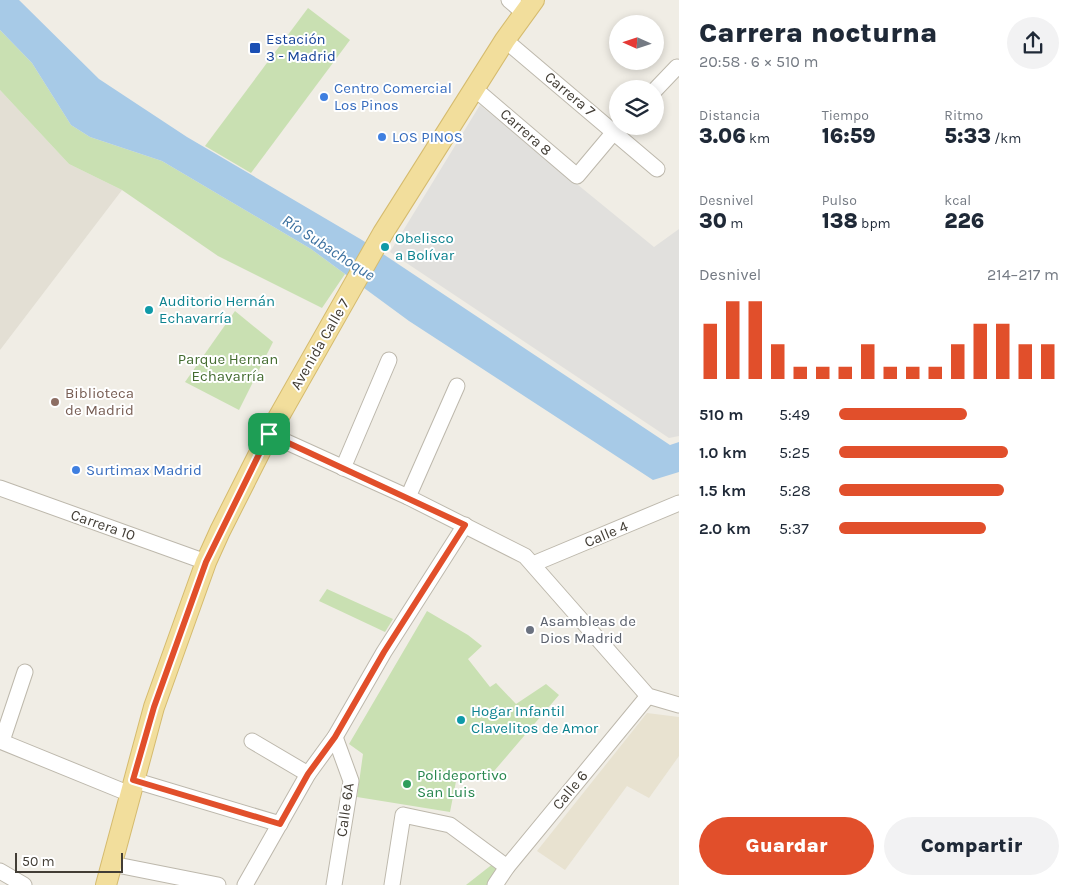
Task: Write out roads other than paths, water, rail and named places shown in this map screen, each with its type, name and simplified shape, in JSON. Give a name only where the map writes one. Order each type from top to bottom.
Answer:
[{"type":"main road","name":"Avenida Calle 7","points":[[106,885],[154,707],[206,562],[269,434],[383,233],[505,40],[529,7]]},
{"type":"street","points":[[508,0],[529,7]]},
{"type":"street","name":"Carrera 7","points":[[505,40],[609,123]]},
{"type":"street","points":[[664,81],[677,67]]},
{"type":"street","name":"Carrera 8","points":[[475,89],[576,176],[611,135]]},
{"type":"street","name":"Carrera 7","points":[[622,135],[657,169]]},
{"type":"street","points":[[343,468],[389,360]]},
{"type":"street","points":[[408,497],[457,386]]},
{"type":"street","points":[[269,434],[408,497],[525,556],[648,696],[679,705]]},
{"type":"street","name":"Carrera 10","points":[[0,488],[206,562]]},
{"type":"street","name":"Calle 4","points":[[533,564],[679,502]]},
{"type":"street","points":[[245,885],[308,774],[335,737],[384,652],[465,525]]},
{"type":"street","points":[[25,672],[1,741],[131,787],[280,824]]},
{"type":"street","name":"Calle 6","points":[[495,885],[507,866],[648,696]]},
{"type":"street","name":"Calle 6A","points":[[334,885],[352,781],[335,737]]},
{"type":"street","points":[[252,741],[308,774]]},
{"type":"street","points":[[392,885],[403,815],[450,825],[507,866]]},
{"type":"street","points":[[112,864],[174,880],[218,885]]},
{"type":"street","points":[[0,872],[24,885]]},
{"type":"water","name":"Río Subachoque","points":[[0,0],[19,0],[99,79],[187,137],[362,240],[670,445],[679,442],[679,472],[653,480],[409,321],[311,249],[162,161],[90,137],[71,125],[32,63],[0,30]]},
{"type":"place","name":"Estación 3 - Madrid","points":[[255,48]]},
{"type":"place","name":"Centro Comercial Los Pinos","points":[[324,97]]},
{"type":"place","name":"LOS PINOS","points":[[382,137]]},
{"type":"place","name":"Obelisco a Bolívar","points":[[385,247]]},
{"type":"place","name":"Auditorio Hernán Echavarría","points":[[149,310]]},
{"type":"place","name":"Biblioteca de Madrid","points":[[55,402]]},
{"type":"place","name":"Surtimax Madrid","points":[[76,470]]},
{"type":"place","name":"Asambleas de Dios Madrid","points":[[530,630]]},
{"type":"place","name":"Hogar Infantil Clavelitos de Amor","points":[[461,720]]},
{"type":"place","name":"Polideportivo San Luis","points":[[407,784]]},
{"type":"park label","name":"Parque Hernan Echavarría","points":[[228,368]]}]
